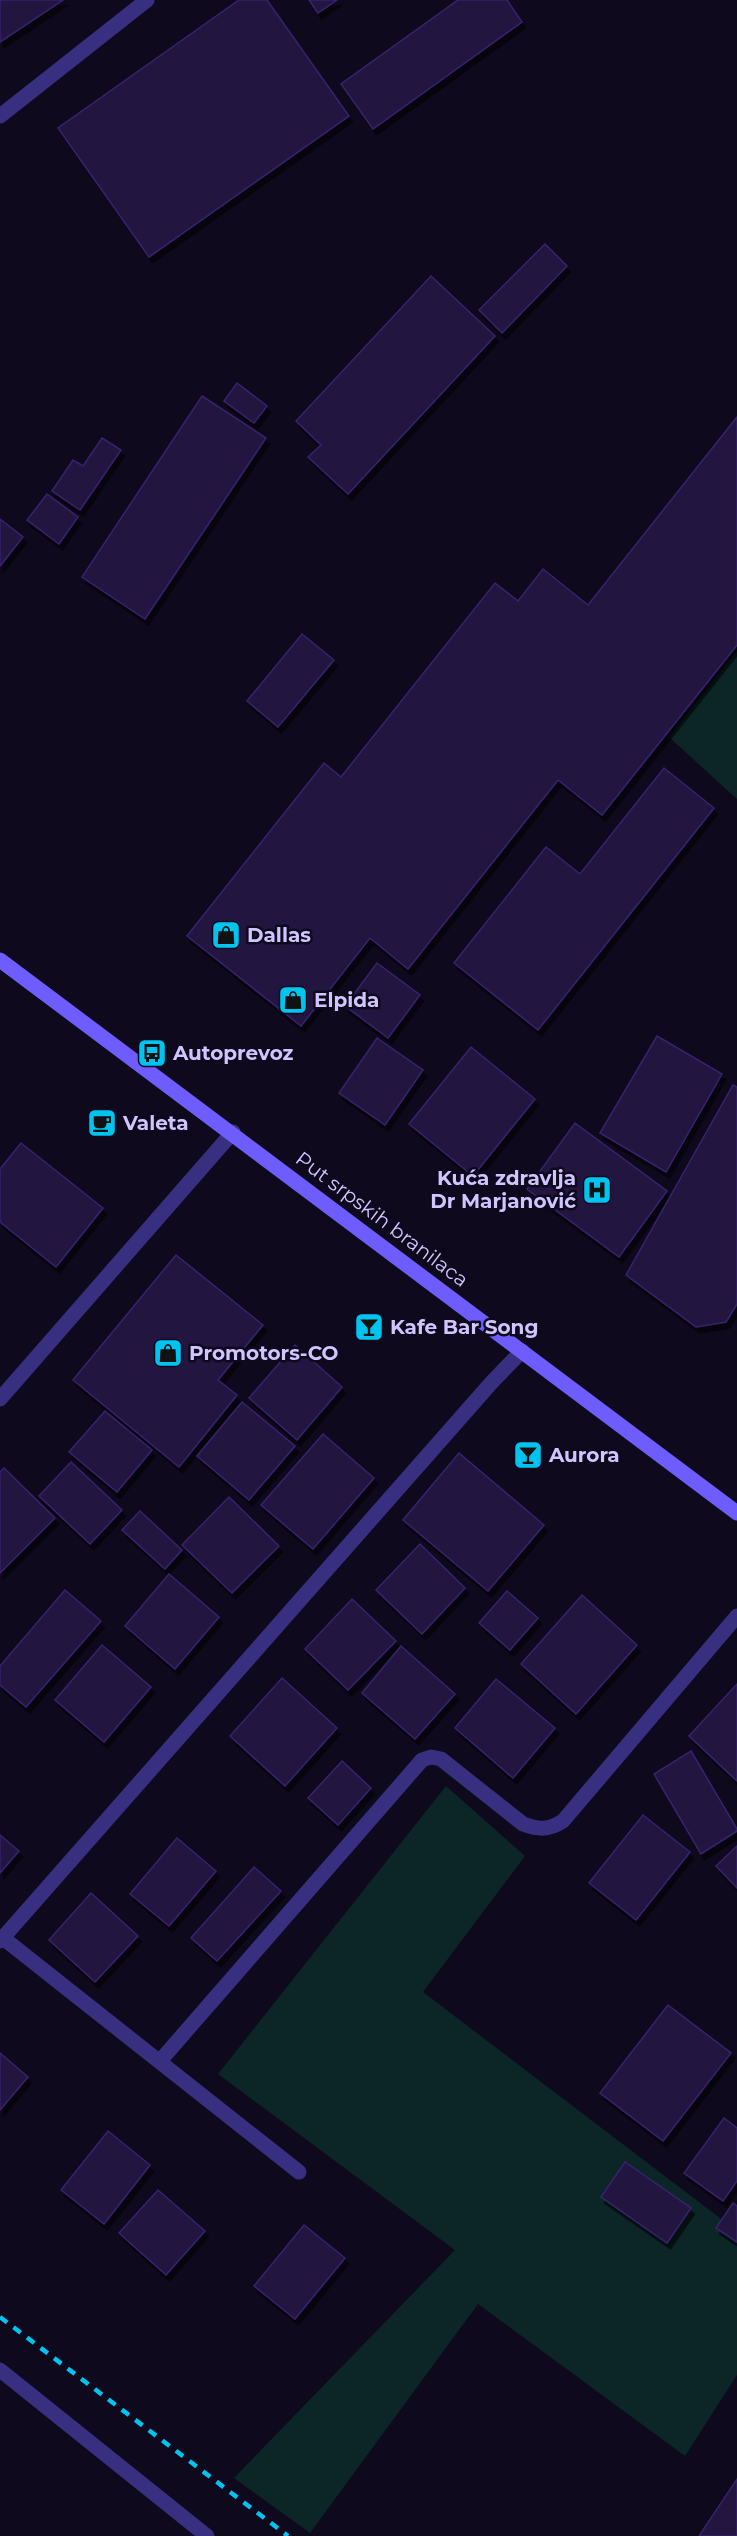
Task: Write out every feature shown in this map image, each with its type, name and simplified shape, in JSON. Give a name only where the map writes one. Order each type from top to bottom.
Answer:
[{"type":"main road","name":"Put srpskih branilaca","points":[[0,960],[233,1132],[737,1513]]},
{"type":"street","points":[[0,116],[147,0]]},
{"type":"street","points":[[0,1400],[233,1132]]},
{"type":"street","points":[[299,2172],[160,2061],[2,1940],[492,1382],[522,1351]]},
{"type":"street","points":[[160,2061],[422,1760],[430,1757],[441,1759],[523,1824],[537,1829],[552,1827],[563,1821],[737,1616]]},
{"type":"street","points":[[0,2370],[207,2536]]},
{"type":"green space","points":[[737,651],[737,799],[669,737]]},
{"type":"green space","points":[[446,1786],[525,1856],[423,1992],[737,2231],[737,2375],[685,2456],[478,2304],[310,2533],[234,2478],[455,2250],[218,2074]]},
{"type":"building","points":[[0,0],[63,0],[0,42]]},
{"type":"building","points":[[239,0],[267,0],[349,116],[149,257],[58,128]]},
{"type":"building","points":[[309,0],[337,0],[318,13]]},
{"type":"building","points":[[458,0],[507,0],[522,22],[373,129],[341,84]]},
{"type":"building","points":[[545,244],[567,266],[502,333],[479,310]]},
{"type":"building","points":[[431,276],[495,336],[348,494],[308,457],[321,445],[296,421]]},
{"type":"building","points":[[237,383],[267,406],[254,423],[224,401]]},
{"type":"building","points":[[202,396],[266,438],[145,619],[82,577]]},
{"type":"building","points":[[737,417],[737,645],[602,815],[558,780],[408,969],[370,938],[301,1026],[187,936],[324,763],[341,777],[495,583],[518,601],[543,569],[588,605]]},
{"type":"building","points":[[102,438],[121,450],[80,510],[52,491],[73,460],[83,466]]},
{"type":"building","points":[[47,494],[78,517],[59,544],[27,520]]},
{"type":"building","points":[[0,519],[23,537],[0,566]]},
{"type":"building","points":[[302,634],[334,660],[278,727],[247,701]]},
{"type":"building","points":[[664,768],[714,808],[538,1030],[454,963],[546,847],[580,874]]},
{"type":"building","points":[[377,963],[420,995],[388,1038],[345,1006]]},
{"type":"building","points":[[657,1036],[722,1074],[666,1172],[600,1133]]},
{"type":"building","points":[[377,1038],[423,1070],[385,1125],[339,1093]]},
{"type":"building","points":[[471,1047],[535,1099],[473,1176],[409,1124]]},
{"type":"building","points":[[733,1085],[737,1087],[737,1304],[726,1322],[696,1327],[626,1275]]},
{"type":"building","name":"Kuća zdravlja Dr Marjanović","points":[[575,1123],[667,1191],[619,1257],[527,1189]]},
{"type":"building","points":[[21,1143],[103,1208],[56,1267],[0,1222],[0,1169]]},
{"type":"building","name":"Promotors-CO","points":[[176,1255],[263,1325],[218,1380],[237,1395],[179,1467],[73,1380]]},
{"type":"building","points":[[295,1345],[342,1387],[297,1440],[249,1398]]},
{"type":"building","points":[[242,1402],[295,1446],[249,1500],[197,1456]]},
{"type":"building","points":[[105,1411],[152,1450],[117,1492],[69,1452]]},
{"type":"building","points":[[323,1434],[374,1478],[313,1549],[261,1505]]},
{"type":"building","points":[[459,1453],[544,1525],[488,1591],[403,1520]]},
{"type":"building","points":[[71,1462],[122,1510],[90,1544],[39,1496]]},
{"type":"building","points":[[4,1468],[55,1518],[0,1573],[0,1472]]},
{"type":"building","points":[[229,1497],[279,1546],[232,1593],[182,1545]]},
{"type":"building","points":[[140,1511],[182,1550],[165,1569],[122,1530]]},
{"type":"building","points":[[420,1544],[465,1588],[422,1634],[376,1590]]},
{"type":"building","points":[[169,1574],[219,1617],[175,1669],[125,1626]]},
{"type":"building","points":[[65,1590],[101,1621],[26,1707],[0,1685],[0,1666]]},
{"type":"building","points":[[507,1591],[538,1618],[510,1650],[479,1623]]},
{"type":"building","points":[[582,1595],[637,1645],[576,1714],[521,1664]]},
{"type":"building","points":[[352,1599],[396,1641],[348,1690],[305,1649]]},
{"type":"building","points":[[102,1645],[151,1687],[104,1742],[55,1700]]},
{"type":"building","points":[[401,1646],[455,1694],[415,1739],[362,1693]]},
{"type":"building","points":[[282,1678],[337,1728],[285,1786],[230,1736]]},
{"type":"building","points":[[496,1679],[555,1728],[513,1778],[455,1728]]},
{"type":"building","points":[[737,1684],[737,1781],[689,1736]]},
{"type":"building","points":[[691,1751],[737,1829],[701,1854],[654,1774]]},
{"type":"building","points":[[342,1761],[371,1788],[338,1825],[308,1798]]},
{"type":"building","points":[[643,1815],[690,1852],[636,1920],[589,1883]]},
{"type":"building","points":[[0,1835],[19,1851],[0,1873]]},
{"type":"building","points":[[177,1838],[216,1871],[169,1926],[130,1894]]},
{"type":"building","points":[[737,1846],[737,1888],[716,1866]]},
{"type":"building","points":[[254,1867],[281,1891],[217,1961],[191,1938]]},
{"type":"building","points":[[91,1893],[138,1936],[95,1982],[49,1940]]},
{"type":"building","points":[[668,2005],[731,2053],[663,2141],[600,2093]]},
{"type":"building","points":[[0,2053],[28,2077],[0,2110]]},
{"type":"building","points":[[724,2118],[737,2128],[737,2181],[723,2201],[684,2173]]},
{"type":"building","points":[[108,2131],[150,2165],[104,2224],[61,2190]]},
{"type":"building","points":[[625,2162],[691,2208],[667,2243],[601,2197]]},
{"type":"building","points":[[158,2190],[205,2231],[166,2275],[119,2233]]},
{"type":"building","points":[[733,2203],[737,2206],[737,2242],[716,2228]]},
{"type":"building","points":[[304,2225],[345,2258],[295,2319],[254,2286]]},
{"type":"building","points":[[737,2479],[737,2536],[699,2536]]},
{"type":"railway","points":[[0,2317],[288,2536]]},
{"type":"place","name":"Dallas","points":[[226,935]]},
{"type":"place","name":"Elpida","points":[[293,1000]]},
{"type":"place","name":"Autoprevoz","points":[[152,1053]]},
{"type":"place","name":"Valeta","points":[[102,1123]]},
{"type":"place","name":"Kuća zdravlja Dr Marjanović","points":[[597,1190]]},
{"type":"place","name":"Kafe Bar Song","points":[[369,1327]]},
{"type":"place","name":"Promotors-CO","points":[[168,1353]]},
{"type":"place","name":"Aurora","points":[[528,1455]]}]
